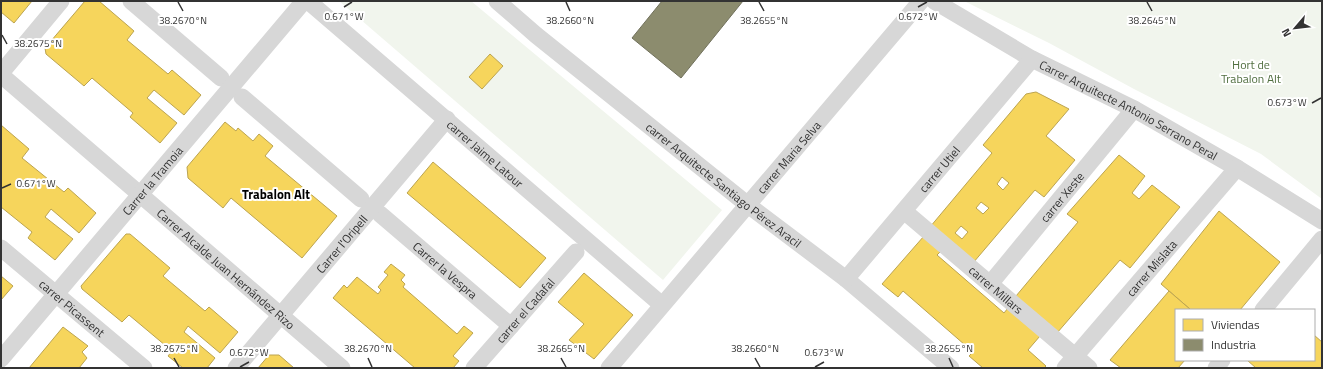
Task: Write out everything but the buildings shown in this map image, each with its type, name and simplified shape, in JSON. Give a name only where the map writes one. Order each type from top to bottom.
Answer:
[{"type":"street","points":[[1,74],[61,1]]},
{"type":"street","points":[[131,1],[221,78]]},
{"type":"street","name":"Carrer la Tramoia","points":[[1,359],[304,1]]},
{"type":"street","name":"carrer Jaime Latour","points":[[308,1],[662,305]]},
{"type":"street","name":"carrer Arquitecte Santiago Pérez Aracil","points":[[497,1],[536,35],[748,205],[846,279],[951,368]]},
{"type":"street","name":"carrer Maria Selva","points":[[609,368],[921,1]]},
{"type":"street","name":"Carrer Arquitecte Antonio Serrano Peral","points":[[934,1],[1032,58],[1134,109],[1237,168],[1322,221]]},
{"type":"street","name":"carrer Utiel","points":[[846,279],[1032,58]]},
{"type":"street","name":"Carrer Alcalde Juan Hernández Rizo","points":[[1,74],[342,368]]},
{"type":"street","points":[[242,96],[361,198]]},
{"type":"street","name":"carrer Xeste","points":[[990,284],[1134,109]]},
{"type":"street","name":"Carrer l'Oripell","points":[[236,368],[447,119]]},
{"type":"street","name":"carrer Mislata","points":[[1070,362],[1237,168]]},
{"type":"street","name":"carrer Millars","points":[[904,211],[990,284],[1070,362],[1089,368]]},
{"type":"street","name":"Carrer la Vespra","points":[[380,214],[511,326]]},
{"type":"street","points":[[1264,309],[1322,239]]},
{"type":"street","name":"carrer Picassent","points":[[1,248],[144,368]]},
{"type":"street","name":"carrer el Cadafal","points":[[474,368],[576,252]]},
{"type":"green space","points":[[339,1],[471,1],[722,210],[663,280]]},
{"type":"green space","name":"Hort de Trabalon Alt","points":[[964,1],[1322,1],[1322,199],[1261,154],[1134,89],[1049,43]]},
{"type":"district","name":"Trabalon Alt","points":[[276,194]]}]
